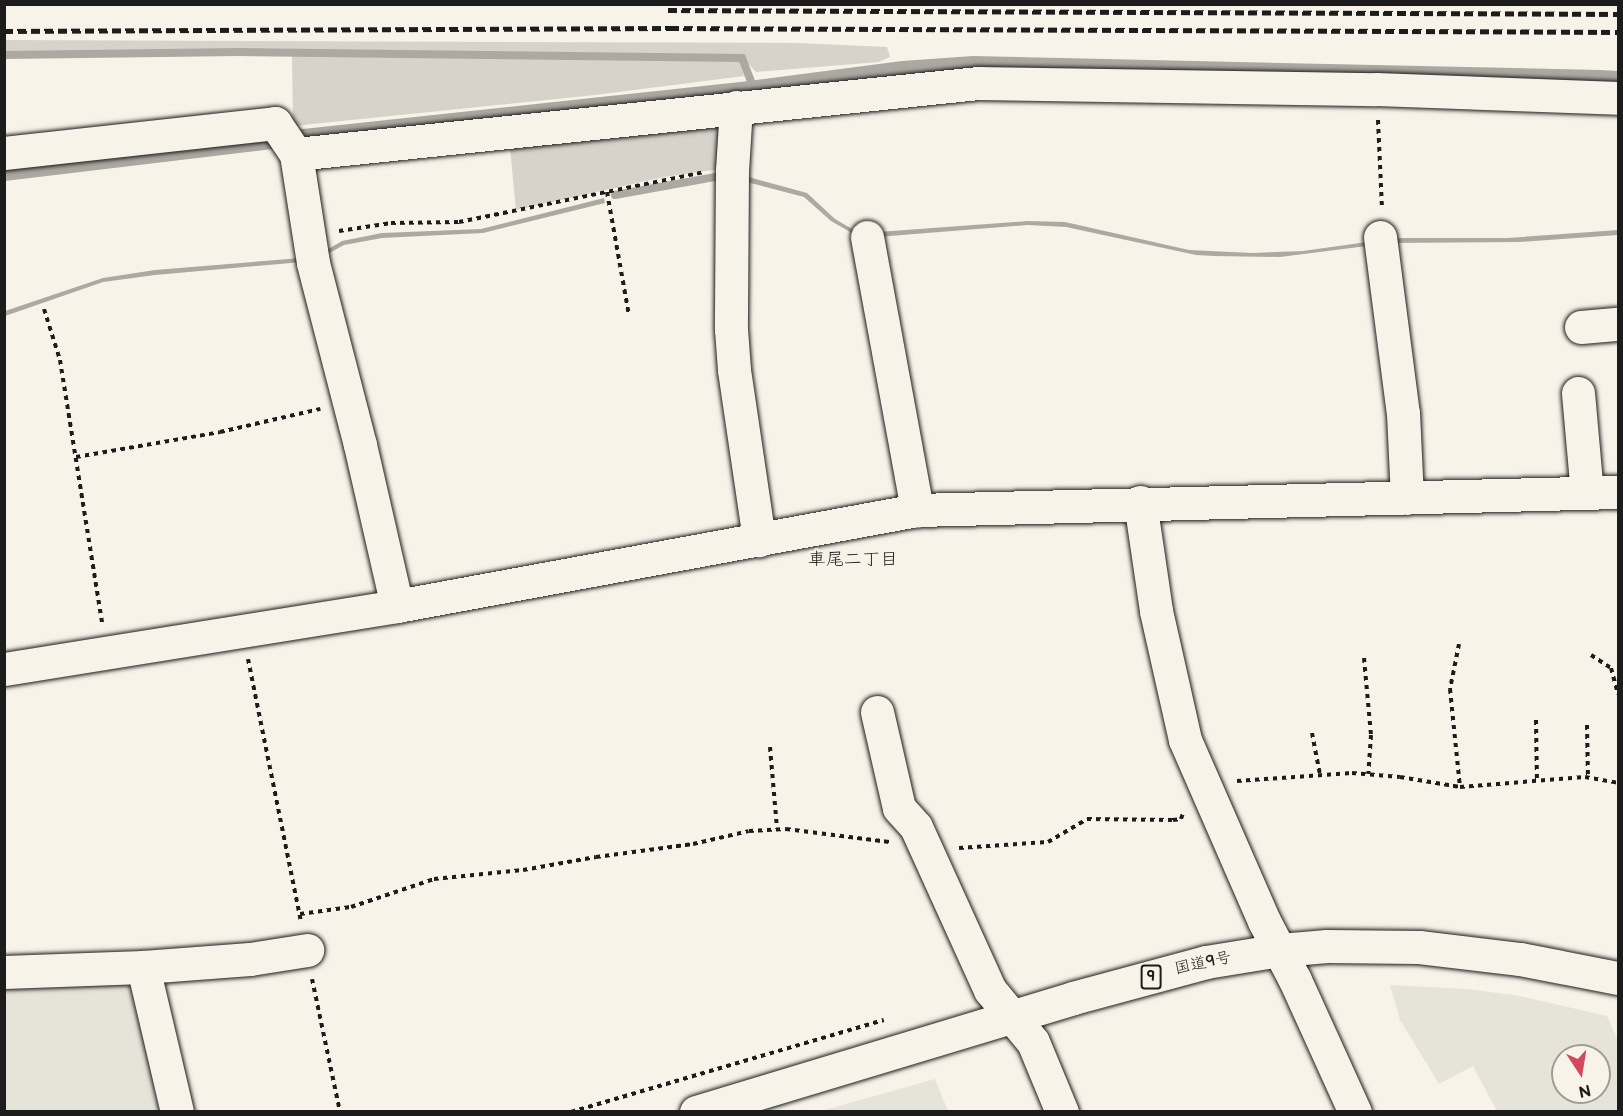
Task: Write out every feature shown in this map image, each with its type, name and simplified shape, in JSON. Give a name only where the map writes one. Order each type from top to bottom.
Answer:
[{"type":"main road","points":[[295,152],[978,83],[1377,89],[1618,98]]},
{"type":"main road","points":[[736,107],[732,170],[731,329],[734,370],[759,540]]},
{"type":"main road","points":[[4,153],[275,123],[295,152],[311,250],[397,606]]},
{"type":"main road","points":[[867,237],[917,510]]},
{"type":"main road","points":[[1380,237],[1403,413],[1407,498]]},
{"type":"main road","points":[[1581,327],[1618,324]]},
{"type":"main road","points":[[4,669],[397,606],[917,510],[1140,502],[1603,493],[1578,393]]},
{"type":"main road","points":[[1140,502],[1156,611],[1185,740],[1356,1112]]},
{"type":"main road","points":[[877,712],[899,808],[916,826],[921,844],[990,990],[1033,1042],[1062,1112]]},
{"type":"main road","name":"国道9号","points":[[696,1112],[1013,1016],[1206,962],[1280,950],[1327,946],[1419,947],[1520,958],[1618,978]]},
{"type":"main road","points":[[4,972],[144,967],[250,959],[307,950]]},
{"type":"main road","points":[[144,967],[177,1112]]},
{"type":"path","points":[[1377,89],[1382,226],[1380,237]]},
{"type":"path","points":[[311,250],[342,230],[391,223],[459,222],[709,171],[732,170]]},
{"type":"path","points":[[607,192],[629,315]]},
{"type":"path","points":[[44,309],[60,360],[106,653]]},
{"type":"path","points":[[76,457],[220,432],[349,402]]},
{"type":"path","points":[[243,631],[340,1112]]},
{"type":"path","points":[[1459,644],[1450,689],[1460,787]]},
{"type":"path","points":[[1591,655],[1611,668],[1618,694]]},
{"type":"path","points":[[1364,658],[1371,735],[1368,774]]},
{"type":"path","points":[[1536,720],[1537,781]]},
{"type":"path","points":[[1587,725],[1588,777]]},
{"type":"path","points":[[1312,733],[1320,775]]},
{"type":"path","points":[[770,747],[777,829]]},
{"type":"path","points":[[300,914],[351,907],[434,879],[523,870],[596,857],[693,844],[749,831],[777,829],[921,844],[935,848],[1048,842],[1087,819],[1181,819],[1184,815],[1181,792],[1184,788],[1204,784],[1320,775],[1368,774],[1460,787],[1588,777],[1618,783]]},
{"type":"path","points":[[571,1112],[890,1019]]},
{"type":"shaded area","points":[[5,40],[798,43],[887,47],[890,57],[879,62],[756,72],[740,55],[463,51],[5,51]]},
{"type":"shaded area","points":[[292,55],[732,60],[740,62],[744,76],[595,95],[293,126]]},
{"type":"shaded area","points":[[973,56],[1600,70],[1618,71],[1618,87],[1136,76],[381,136],[5,181],[4,161],[740,82],[902,61]]},
{"type":"shaded area","points":[[711,117],[723,129],[720,169],[664,177],[516,210],[509,138]]},
{"type":"shaded area","points":[[745,176],[807,193],[835,219],[859,233],[859,237],[831,221],[804,197],[743,181]]},
{"type":"shaded area","points":[[604,198],[605,203],[483,233],[382,238],[344,245],[322,257],[320,254],[342,241],[382,233],[481,229]]},
{"type":"shaded area","points":[[1028,221],[1065,222],[1189,250],[1253,253],[1303,251],[1374,241],[1375,245],[1280,257],[1196,255],[1066,227],[1028,225],[877,237],[878,232]]},
{"type":"shaded area","points":[[1618,230],[1618,235],[1520,242],[1389,243],[1390,238],[1507,238]]},
{"type":"shaded area","points":[[301,258],[302,262],[103,282],[5,316],[5,311],[103,278],[155,270]]},
{"type":"shaded area","points":[[117,977],[134,992],[163,1111],[5,1112],[5,985]]},
{"type":"shaded area","points":[[1390,985],[1467,989],[1520,996],[1607,1016],[1618,1041],[1618,1111],[1497,1111],[1473,1066],[1439,1084],[1400,1020]]},
{"type":"shaded area","points":[[935,1079],[948,1111],[821,1111]]},
{"type":"waterway","points":[[4,55],[240,52],[742,58],[754,90]]},
{"type":"waterway","points":[[615,195],[721,176]]},
{"type":"railway","points":[[668,10],[1618,14]]},
{"type":"railway","points":[[4,31],[670,28],[1618,32]]},
{"type":"district","name":"車尾二丁目","points":[[853,560]]}]
